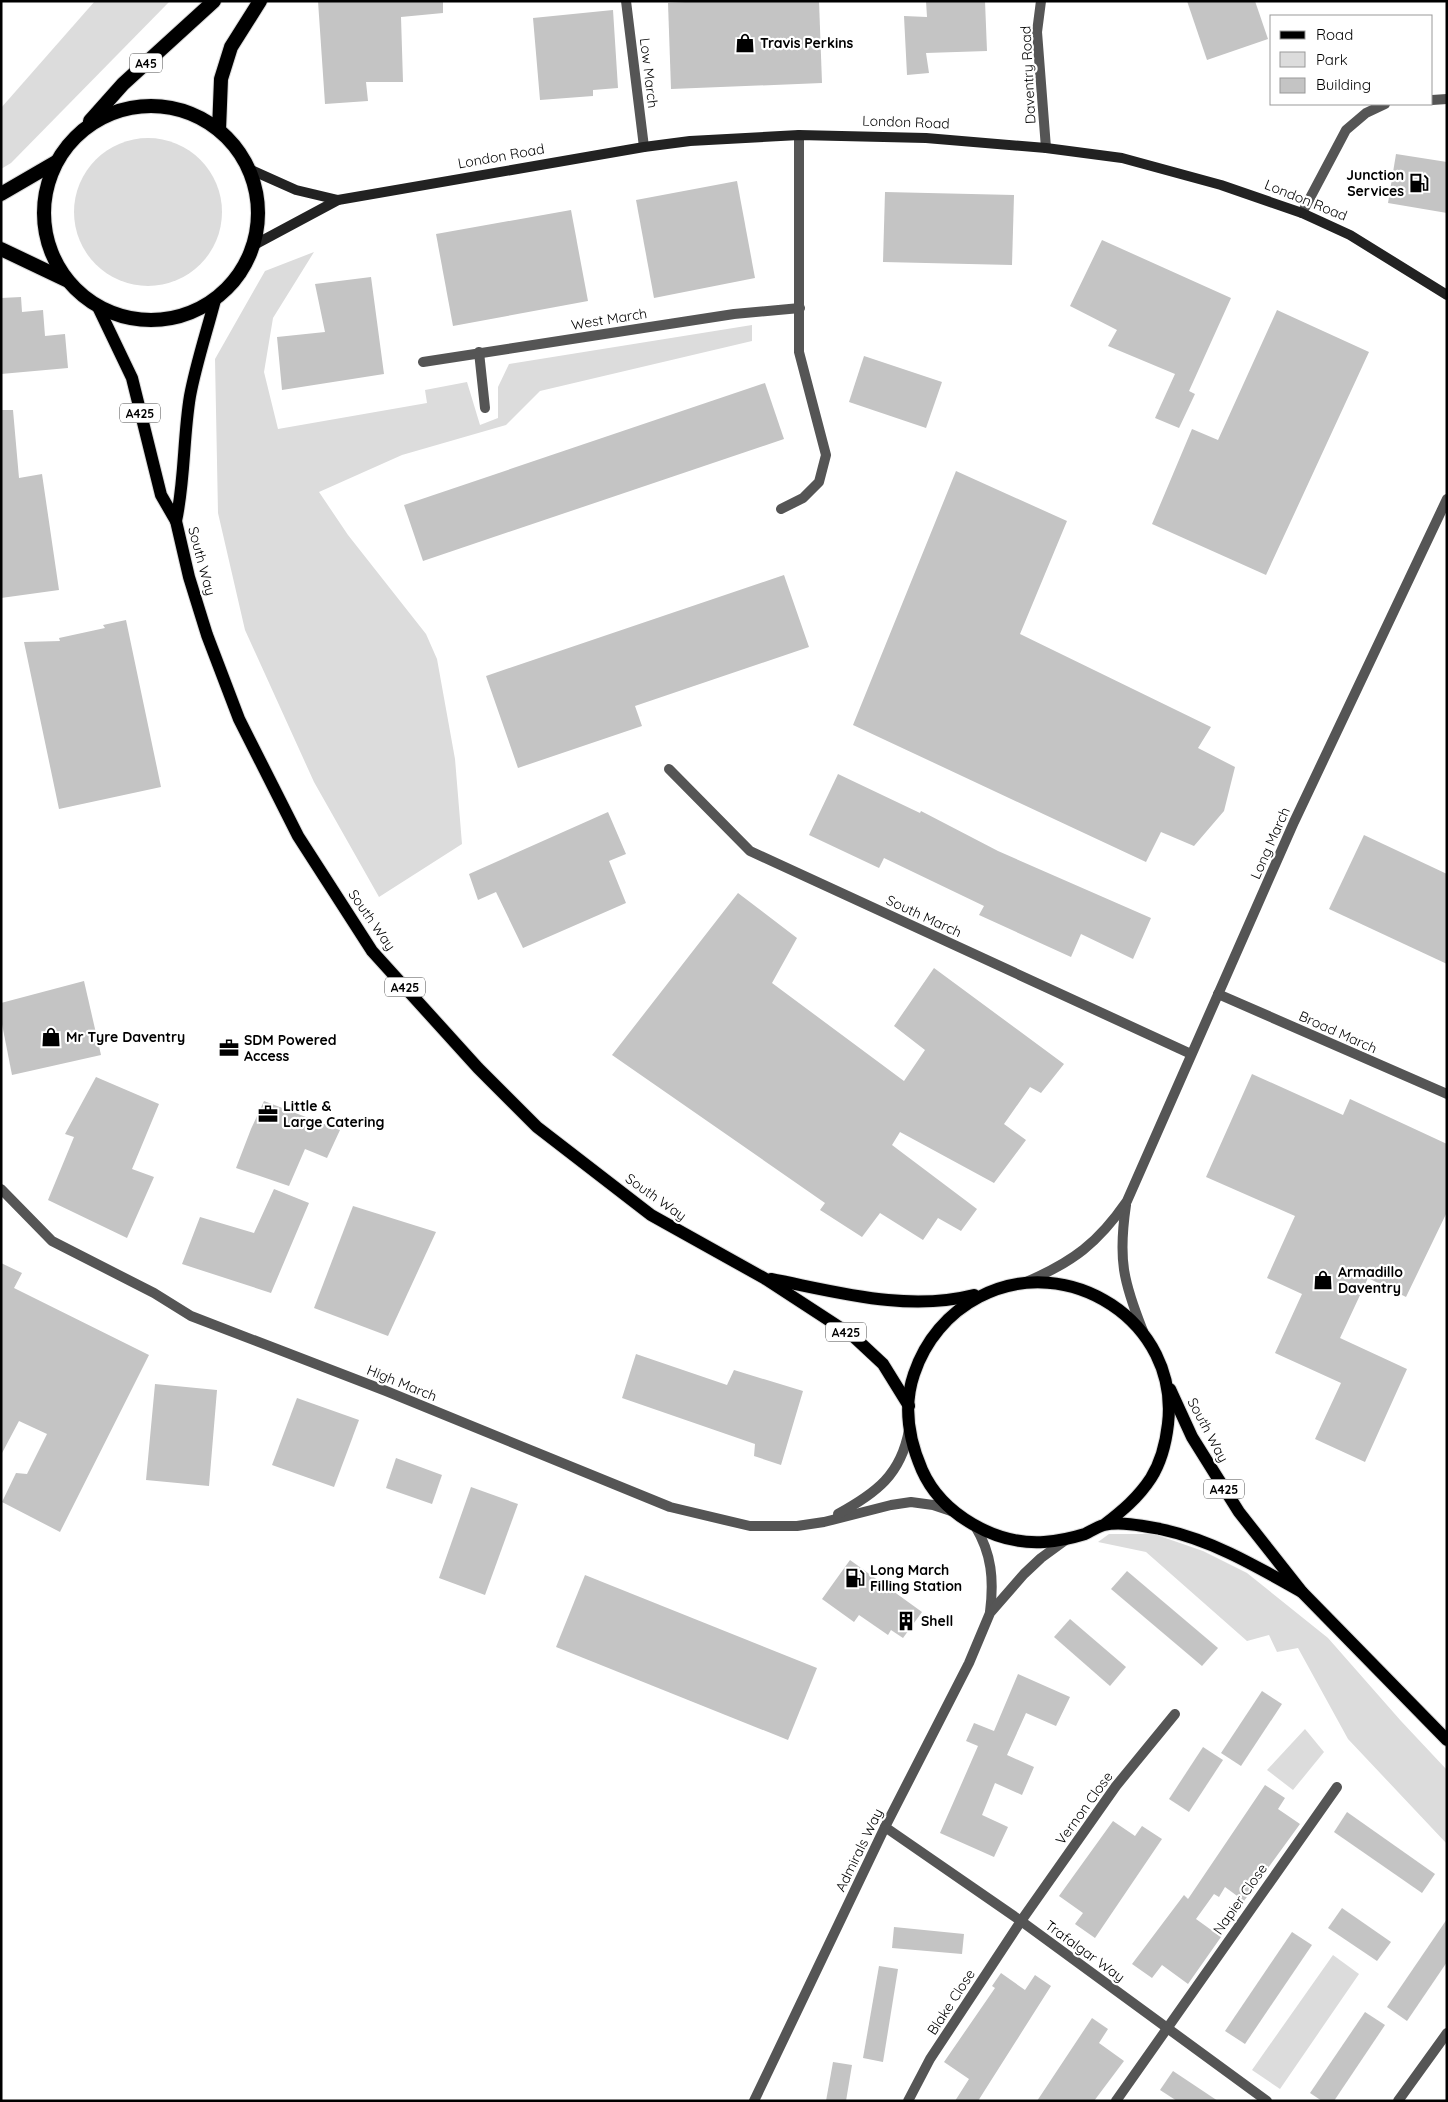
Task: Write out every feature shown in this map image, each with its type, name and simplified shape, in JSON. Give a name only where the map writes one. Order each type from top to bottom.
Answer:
[{"type":"highway","name":"A45","points":[[83,129],[123,84],[214,1]]},
{"type":"highway","points":[[219,130],[221,79],[229,55],[260,1]]},
{"type":"highway","points":[[151,105],[187,111],[219,130],[242,154],[250,169],[258,202],[258,220],[254,245],[238,275],[215,300],[188,314],[158,320],[127,318],[98,307],[81,295],[66,280],[50,253],[43,222],[45,191],[56,162],[68,144],[83,129],[115,111],[151,105]]},
{"type":"highway","points":[[1,194],[56,162]]},
{"type":"highway","points":[[1,249],[66,280]]},
{"type":"main road","name":"London Road","points":[[254,245],[338,200],[644,147],[690,141],[799,135],[926,138],[1046,148],[1122,158],[1221,185],[1302,213],[1350,235],[1447,295]]},
{"type":"main road","name":"London Road","points":[[250,169],[296,190],[338,200]]},
{"type":"main road","name":"South Way","points":[[176,521],[182,491],[184,443],[190,394],[215,300]]},
{"type":"main road","name":"South Way","points":[[98,307],[132,378],[160,496],[176,521],[194,594],[239,719],[298,836],[372,951],[478,1068],[537,1127],[651,1215],[764,1278],[864,1345],[882,1364],[908,1406]]},
{"type":"main road","name":"South Way","points":[[764,1278],[905,1302],[951,1300],[992,1290]]},
{"type":"main road","points":[[1026,1282],[1060,1283],[1092,1293],[1121,1310],[1144,1334],[1156,1354],[1164,1375],[1170,1410],[1165,1444],[1152,1476],[1131,1504],[1104,1525],[1067,1539],[1043,1542],[1020,1541],[997,1535],[975,1526],[955,1512],[938,1495],[924,1475],[914,1452],[909,1428],[908,1406],[913,1376],[925,1348],[943,1324],[966,1304],[992,1290],[1026,1282]]},
{"type":"main road","name":"South Way","points":[[1164,1375],[1192,1437],[1239,1512],[1302,1592],[1447,1740]]},
{"type":"main road","name":"South Way","points":[[1104,1525],[1134,1526],[1188,1536],[1238,1557],[1302,1592]]},
{"type":"street","name":"Low March","points":[[626,1],[644,147]]},
{"type":"street","name":"Daventry Road","points":[[1040,1],[1038,32],[1046,148]]},
{"type":"street","points":[[1433,100],[1447,99]]},
{"type":"street","points":[[1302,213],[1346,130],[1366,113],[1383,105]]},
{"type":"street","points":[[781,509],[803,498],[818,482],[826,455],[799,352],[799,135]]},
{"type":"street","name":"West March","points":[[424,362],[734,314],[800,308]]},
{"type":"street","points":[[479,352],[485,408]]},
{"type":"street","name":"Long March","points":[[1026,1282],[1064,1265],[1080,1254],[1110,1224],[1127,1201],[1294,822],[1447,499]]},
{"type":"street","name":"South March","points":[[669,769],[750,850],[1191,1054]]},
{"type":"street","name":"Broad March","points":[[1218,994],[1447,1094]]},
{"type":"street","name":"High March","points":[[1,1189],[52,1241],[154,1293],[191,1316],[386,1391],[670,1507],[750,1526],[797,1526],[824,1522],[891,1504],[911,1502],[934,1505],[955,1512]]},
{"type":"street","name":"Long March","points":[[1127,1201],[1121,1252],[1123,1271],[1128,1292],[1144,1334]]},
{"type":"street","name":"High March","points":[[824,1522],[865,1499],[881,1486],[902,1456],[909,1428]]},
{"type":"street","name":"Admirals Way","points":[[754,2101],[885,1827],[969,1664],[990,1613],[993,1583],[992,1567],[984,1540],[975,1526]]},
{"type":"street","name":"Admirals Way","points":[[990,1613],[1024,1574],[1067,1539]]},
{"type":"street","name":"Vernon Close","points":[[1021,1921],[1116,1786],[1175,1714]]},
{"type":"street","name":"Napier Close","points":[[1116,2101],[1336,1787]]},
{"type":"street","name":"Trafalgar Way","points":[[885,1827],[1021,1921],[1267,2101]]},
{"type":"street","name":"Blake Close","points":[[908,2101],[930,2060],[1021,1921]]},
{"type":"street","points":[[1398,2101],[1447,2033]]},
{"type":"green space","points":[[95,1],[170,1],[11,163],[1,169],[1,108]]},
{"type":"green space","points":[[148,138],[176,144],[200,160],[216,184],[222,212],[216,240],[200,264],[176,280],[148,286],[120,280],[96,264],[80,240],[74,212],[80,184],[96,160],[120,144]]},
{"type":"green space","points":[[314,252],[273,318],[264,372],[278,429],[427,403],[425,390],[467,382],[480,425],[498,418],[498,387],[509,364],[752,325],[752,341],[540,391],[506,425],[402,455],[319,492],[348,535],[426,634],[437,659],[455,759],[462,844],[379,897],[314,782],[245,630],[218,513],[215,359],[265,271]]},
{"type":"green space","points":[[1109,1534],[1154,1534],[1203,1551],[1247,1573],[1328,1638],[1447,1770],[1447,1844],[1348,1739],[1298,1648],[1277,1652],[1269,1635],[1247,1641],[1146,1552],[1098,1542]]},
{"type":"green space","points":[[1305,1729],[1324,1752],[1293,1790],[1267,1770]]},
{"type":"green space","points":[[1333,1955],[1359,1974],[1280,2089],[1252,2070]]},
{"type":"building","points":[[318,1],[443,1],[443,13],[401,17],[403,82],[366,82],[368,101],[325,104]]},
{"type":"building","name":"Travis Perkins","points":[[703,1],[819,1],[822,83],[671,89],[668,3]]},
{"type":"building","points":[[926,1],[985,1],[987,51],[926,53],[929,73],[907,75],[904,16],[927,17]]},
{"type":"building","points":[[1187,1],[1255,1],[1268,39],[1207,60]]},
{"type":"building","points":[[613,10],[618,88],[593,90],[593,96],[540,100],[533,18]]},
{"type":"building","name":"Junction Services","points":[[1396,154],[1447,162],[1447,213],[1388,203]]},
{"type":"building","points":[[737,181],[755,278],[654,298],[636,200]]},
{"type":"building","points":[[885,192],[1014,195],[1012,265],[883,262]]},
{"type":"building","points":[[571,210],[588,301],[453,326],[436,234]]},
{"type":"building","points":[[1102,240],[1231,298],[1189,391],[1195,394],[1179,428],[1155,418],[1175,374],[1108,346],[1117,330],[1070,306]]},
{"type":"building","points":[[371,277],[384,374],[282,390],[277,337],[325,332],[315,284]]},
{"type":"building","points":[[21,297],[22,312],[43,310],[45,336],[65,334],[68,368],[1,374],[1,298]]},
{"type":"building","points":[[1277,310],[1369,352],[1266,575],[1152,524],[1192,429],[1218,440]]},
{"type":"building","points":[[864,356],[942,382],[926,428],[849,402]]},
{"type":"building","points":[[765,383],[784,439],[423,561],[404,505]]},
{"type":"building","points":[[1,410],[13,410],[19,478],[42,474],[59,590],[1,598]]},
{"type":"building","points":[[956,471],[1067,521],[1020,634],[1211,727],[1198,748],[1235,767],[1224,811],[1194,846],[1161,832],[1146,862],[853,725]]},
{"type":"building","points":[[784,575],[809,647],[635,706],[642,726],[518,768],[486,676]]},
{"type":"building","points":[[126,620],[161,787],[59,809],[24,642],[60,641],[59,638],[105,628],[103,625]]},
{"type":"building","points":[[838,774],[920,813],[921,811],[998,851],[1151,918],[1133,959],[1081,934],[1071,957],[979,915],[984,906],[884,858],[879,868],[809,835]]},
{"type":"building","points":[[608,812],[626,854],[609,861],[626,903],[523,948],[496,892],[478,900],[469,874]]},
{"type":"building","points":[[1364,835],[1447,874],[1447,964],[1329,909]]},
{"type":"building","points":[[738,893],[797,938],[772,983],[904,1081],[925,1050],[894,1026],[934,968],[1064,1064],[1041,1093],[1030,1087],[1004,1124],[1026,1140],[994,1183],[900,1132],[892,1145],[977,1209],[961,1231],[938,1218],[923,1240],[880,1213],[862,1237],[820,1210],[825,1203],[612,1055]]},
{"type":"building","name":"Mr Tyre Daventry","points":[[84,981],[101,1055],[12,1075],[1,1019],[1,1003]]},
{"type":"building","points":[[1252,1074],[1343,1115],[1350,1099],[1447,1144],[1447,1212],[1406,1297],[1368,1278],[1340,1338],[1407,1369],[1365,1462],[1315,1439],[1341,1383],[1275,1353],[1302,1294],[1267,1278],[1295,1216],[1206,1177]]},
{"type":"building","points":[[96,1077],[159,1104],[132,1169],[154,1177],[127,1238],[48,1200],[74,1137],[65,1134]]},
{"type":"building","points":[[264,1101],[340,1130],[327,1158],[305,1149],[289,1186],[236,1168]]},
{"type":"building","points":[[274,1189],[309,1203],[271,1293],[182,1264],[200,1217],[254,1233]]},
{"type":"building","points":[[353,1206],[436,1232],[388,1336],[314,1308]]},
{"type":"building","points":[[1,1263],[22,1273],[14,1288],[149,1355],[60,1532],[2,1502],[16,1473],[27,1474],[47,1434],[19,1421],[1,1455]]},
{"type":"building","points":[[636,1354],[727,1385],[734,1370],[803,1391],[781,1465],[754,1456],[755,1444],[622,1398]]},
{"type":"building","points":[[155,1384],[217,1390],[209,1486],[146,1480]]},
{"type":"building","points":[[297,1398],[359,1420],[334,1487],[272,1465]]},
{"type":"building","points":[[396,1458],[442,1475],[432,1504],[386,1488]]},
{"type":"building","points":[[471,1487],[518,1504],[485,1595],[439,1578]]},
{"type":"building","name":"Long March Filling Station","points":[[850,1560],[922,1612],[903,1638],[891,1630],[888,1635],[859,1615],[854,1622],[822,1599]]},
{"type":"building","points":[[1127,1571],[1218,1648],[1202,1666],[1111,1589]]},
{"type":"building","points":[[585,1575],[817,1668],[788,1740],[556,1647]]},
{"type":"building","points":[[1070,1619],[1126,1667],[1110,1686],[1054,1637]]},
{"type":"building","points":[[1018,1674],[1070,1697],[1056,1726],[1026,1713],[1007,1755],[1034,1767],[1022,1795],[995,1783],[982,1815],[1008,1827],[994,1857],[940,1833],[978,1746],[966,1741],[974,1723],[994,1731]]},
{"type":"building","points":[[1262,1691],[1282,1704],[1241,1766],[1221,1753]]},
{"type":"building","points":[[1203,1747],[1223,1760],[1189,1812],[1169,1799]]},
{"type":"building","points":[[1265,1785],[1285,1798],[1278,1809],[1300,1824],[1244,1901],[1225,1887],[1219,1897],[1214,1894],[1196,1919],[1221,1937],[1188,1984],[1162,1965],[1152,1978],[1132,1964],[1184,1895],[1188,1899]]},
{"type":"building","points":[[1347,1812],[1435,1874],[1422,1893],[1334,1832]]},
{"type":"building","points":[[1113,1821],[1135,1836],[1142,1826],[1162,1839],[1095,1938],[1075,1924],[1083,1913],[1059,1896]]},
{"type":"building","points":[[1342,1908],[1391,1942],[1377,1961],[1328,1928]]},
{"type":"building","points":[[1447,1919],[1447,1962],[1407,2021],[1387,2007]]},
{"type":"building","points":[[894,1927],[964,1934],[962,1954],[892,1948]]},
{"type":"building","points":[[1292,1932],[1312,1945],[1245,2044],[1225,2031]]},
{"type":"building","points":[[879,1966],[898,1969],[883,2062],[863,2058]]},
{"type":"building","points":[[1001,1973],[1025,1990],[1035,1975],[1051,1986],[978,2101],[955,2101],[969,2079],[944,2062],[995,1988],[992,1986]]},
{"type":"building","points":[[1365,2012],[1385,2025],[1334,2101],[1322,2101],[1310,2093]]},
{"type":"building","points":[[1092,2018],[1108,2029],[1099,2043],[1124,2061],[1094,2101],[1037,2101]]},
{"type":"building","points":[[833,2062],[852,2065],[846,2101],[826,2101]]},
{"type":"building","points":[[1173,2071],[1218,2101],[1177,2101],[1160,2090]]},
{"type":"place","name":"Travis Perkins","points":[[745,43]]},
{"type":"place","name":"Junction Services","points":[[1419,183]]},
{"type":"place","name":"Mr Tyre Daventry","points":[[51,1037]]},
{"type":"place","name":"SDM Powered Access","points":[[229,1048]]},
{"type":"place","name":"Little & Large Catering","points":[[268,1114]]},
{"type":"place","name":"Armadillo Daventry","points":[[1323,1280]]},
{"type":"place","name":"Long March Filling Station","points":[[855,1578]]},
{"type":"place","name":"Shell","points":[[906,1621]]}]
